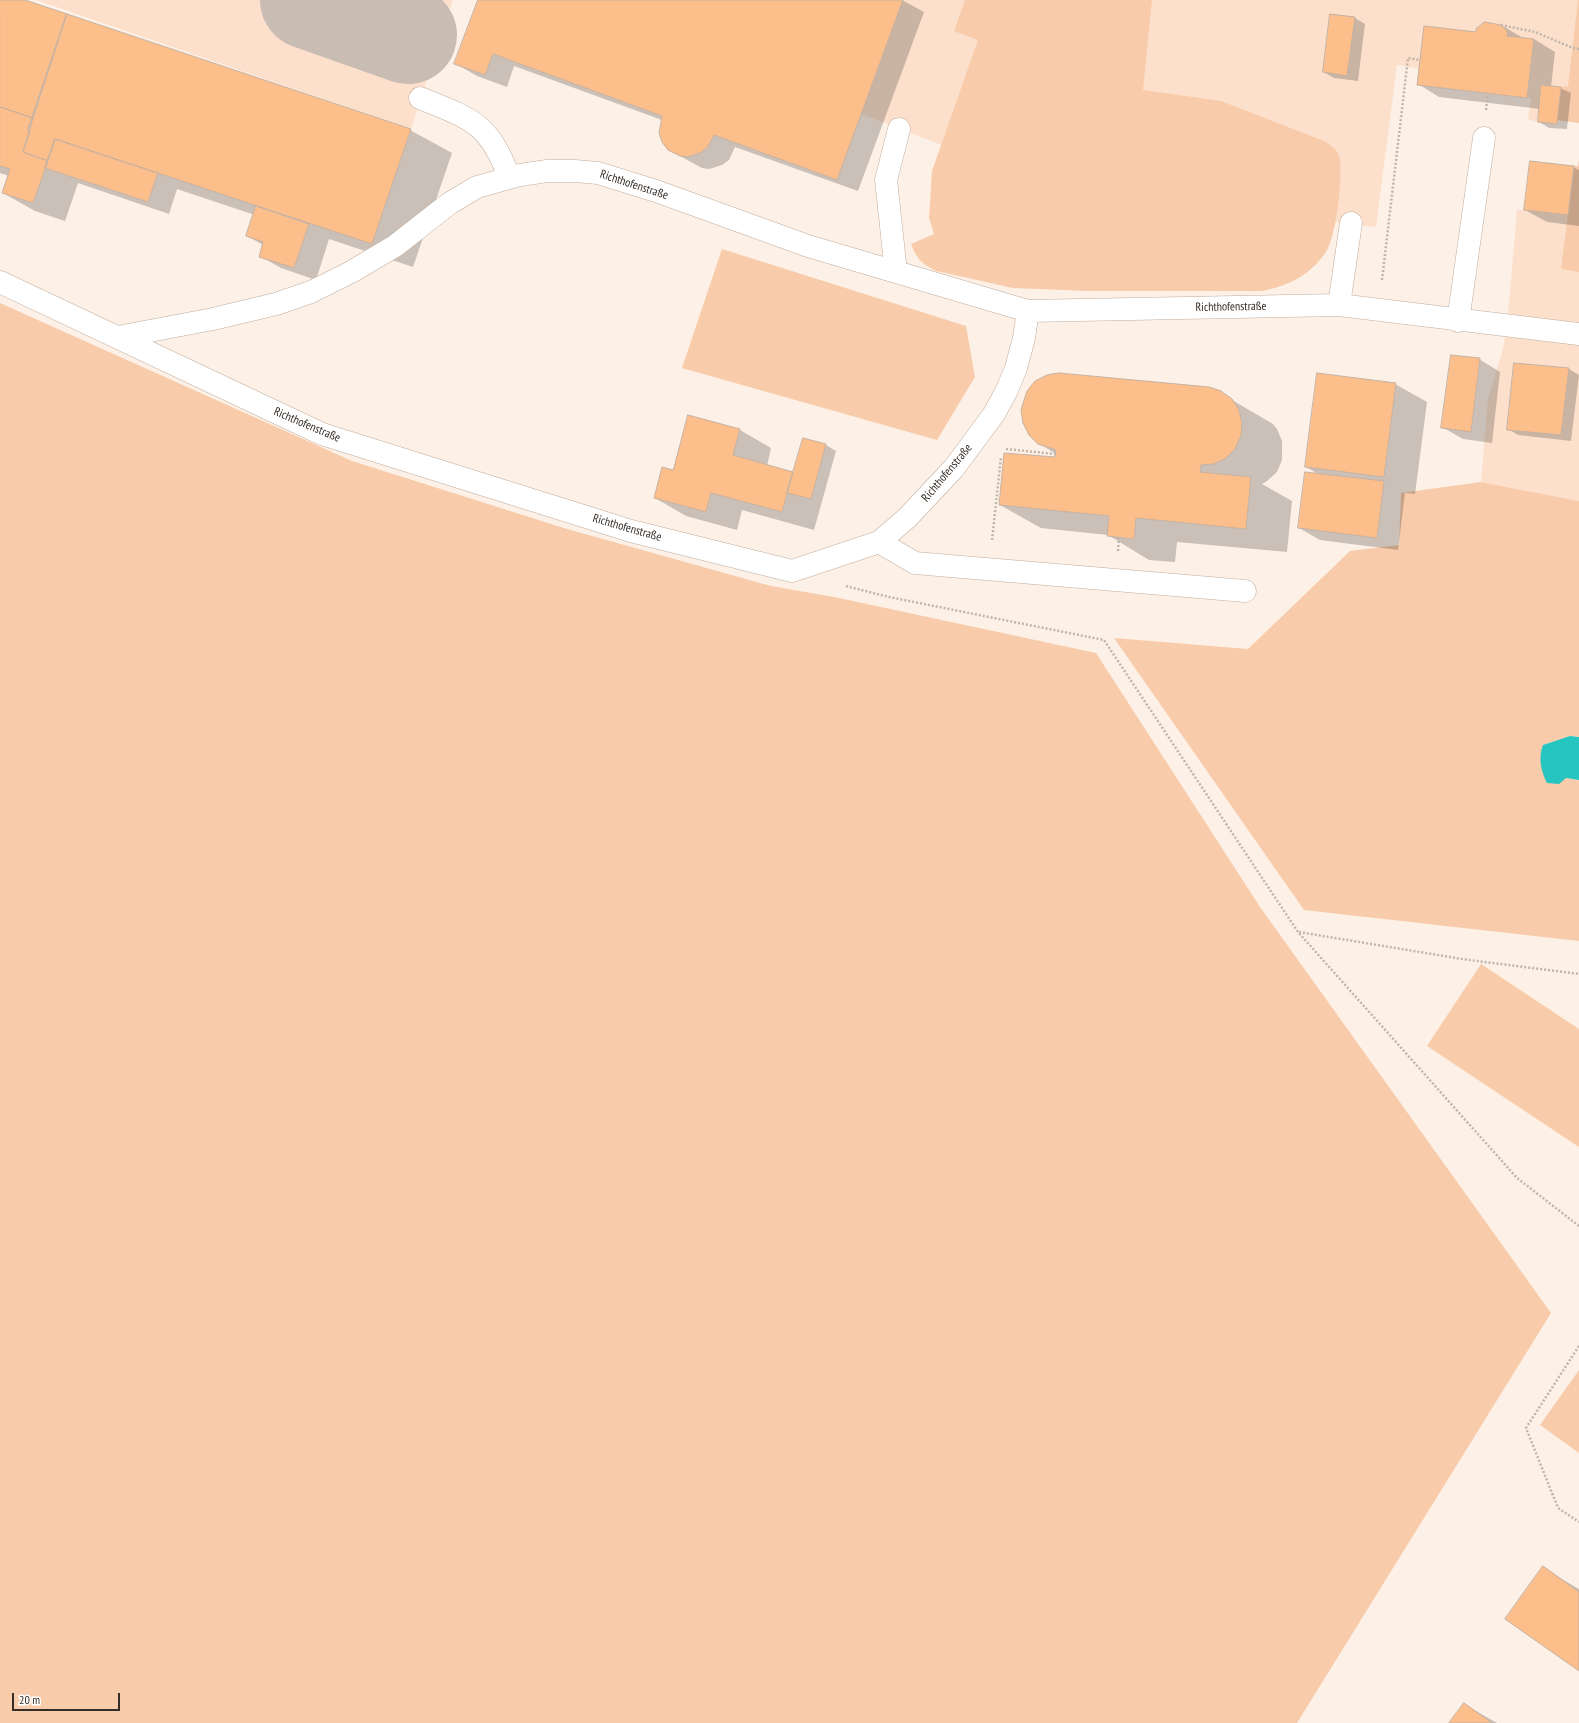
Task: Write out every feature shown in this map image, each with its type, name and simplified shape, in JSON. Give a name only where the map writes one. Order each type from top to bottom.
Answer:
[{"type":"street","points":[[420,98],[456,112],[480,128],[490,137],[500,152],[509,178]]},
{"type":"street","points":[[896,272],[886,180],[899,129]]},
{"type":"street","points":[[1458,320],[1484,138]]},
{"type":"street","name":"Richthofenstraße","points":[[118,337],[214,319],[276,304],[311,292],[351,272],[395,246],[450,203],[477,187],[509,178],[548,171],[598,173],[656,191],[808,246],[1028,311],[1339,305],[1507,327],[1579,334]]},
{"type":"street","points":[[1339,305],[1351,223]]},
{"type":"street","name":"Richthofenstraße","points":[[0,282],[322,434],[631,531],[792,571],[878,542],[907,518],[954,468],[994,414],[1007,390],[1016,368],[1028,311]]},
{"type":"street","points":[[878,542],[915,563],[1245,591]]},
{"type":"path","points":[[1501,24],[1535,32],[1573,48],[1579,49]]},
{"type":"path","points":[[1378,310],[1408,58],[1420,60]]},
{"type":"path","points":[[989,570],[1004,431],[994,414]]},
{"type":"path","points":[[1002,448],[1056,454]]},
{"type":"path","points":[[844,585],[889,597],[1104,640],[1298,932],[1517,1178],[1579,1226]]},
{"type":"path","points":[[1298,932],[1462,959],[1579,974]]},
{"type":"path","points":[[1579,1346],[1526,1428],[1558,1508],[1579,1522]]},
{"type":"shaded area","points":[[36,0],[453,0],[411,129]]},
{"type":"shaded area","points":[[550,0],[1579,0],[1579,123],[1558,120],[1557,124],[1538,122],[1528,119],[1531,98],[1417,85],[1419,69],[1397,65],[1376,227],[1272,214],[944,146]]},
{"type":"shaded area","points":[[965,0],[1152,0],[1143,90],[1221,101],[1324,141],[1336,151],[1339,156],[1340,164],[1340,190],[1336,220],[1330,245],[1326,252],[1313,267],[1290,283],[1262,291],[1088,291],[1013,288],[936,271],[927,266],[920,260],[911,244],[934,234],[929,218],[932,171],[978,40],[954,31]]},
{"type":"shaded area","points":[[1578,0],[1579,123],[1557,120],[1561,87],[1568,86]]},
{"type":"shaded area","points":[[1579,159],[1579,501],[1481,482],[1488,399],[1503,349],[1507,327],[1517,210],[1524,210],[1530,161],[1578,166]]},
{"type":"shaded area","points":[[1579,159],[1579,272],[1561,269],[1574,166],[1578,166]]},
{"type":"shaded area","points":[[722,249],[966,326],[975,377],[937,440],[682,368]]},
{"type":"shaded area","points":[[0,303],[352,461],[567,529],[771,586],[834,597],[1096,653],[1260,907],[1551,1313],[1297,1723],[0,1723]]},
{"type":"shaded area","points":[[1481,482],[1579,501],[1579,737],[1570,736],[1543,745],[1566,778],[1579,780],[1579,941],[1304,910],[1114,638],[1248,649],[1350,551],[1399,545],[1401,493]]},
{"type":"shaded area","points":[[1481,964],[1579,1029],[1579,1147],[1427,1046]]},
{"type":"shaded area","points":[[1579,1370],[1579,1453],[1540,1425]]},
{"type":"water","points":[[1570,736],[1579,737],[1579,780],[1566,778],[1559,784],[1547,783],[1541,764],[1541,750],[1543,745]]},
{"type":"building","points":[[0,0],[25,0],[67,14],[33,118],[0,107]]},
{"type":"building","points":[[478,0],[903,0],[837,180],[714,135],[708,147],[700,153],[687,157],[680,156],[668,150],[662,142],[659,133],[662,116],[493,54],[485,75],[454,64]]},
{"type":"building","points":[[67,14],[411,129],[372,244],[55,139],[48,161],[23,152],[30,131],[28,130]]},
{"type":"building","points":[[1330,14],[1355,17],[1347,76],[1323,72]]},
{"type":"building","points":[[1485,22],[1501,25],[1508,32],[1507,36],[1534,39],[1527,98],[1417,85],[1424,26],[1476,32],[1476,29]]},
{"type":"building","points":[[1541,85],[1561,87],[1557,124],[1538,122]]},
{"type":"building","points":[[0,107],[33,118],[23,152],[48,161],[33,203],[2,193],[10,169],[0,166]]},
{"type":"building","points":[[55,139],[158,173],[148,202],[45,168]]},
{"type":"building","points":[[1530,161],[1574,166],[1568,215],[1524,210]]},
{"type":"building","points":[[256,206],[309,224],[294,268],[259,257],[263,242],[246,236]]},
{"type":"building","points":[[1451,355],[1480,358],[1471,432],[1441,428]]},
{"type":"building","points":[[1514,363],[1569,368],[1561,435],[1507,430]]},
{"type":"building","points":[[1059,373],[1209,387],[1221,391],[1232,399],[1239,410],[1242,423],[1241,436],[1235,449],[1226,458],[1214,464],[1201,465],[1200,472],[1251,477],[1246,529],[1136,518],[1134,539],[1107,536],[1109,516],[999,505],[1004,453],[1055,457],[1056,450],[1038,444],[1029,435],[1023,423],[1021,410],[1027,391],[1035,381],[1047,375]]},
{"type":"building","points":[[1317,373],[1396,383],[1384,477],[1305,467]]},
{"type":"building","points":[[688,415],[740,429],[733,455],[793,472],[782,512],[711,493],[706,512],[654,498],[662,467],[673,470]]},
{"type":"building","points":[[803,438],[826,444],[811,499],[787,493]]},
{"type":"building","points":[[1305,472],[1384,481],[1377,538],[1298,528]]},
{"type":"building","points":[[1543,1566],[1579,1592],[1579,1671],[1505,1619]]},
{"type":"building","points":[[1464,1703],[1492,1723],[1449,1723]]},
{"type":"taxiway","points":[[309,0],[408,35]]}]
